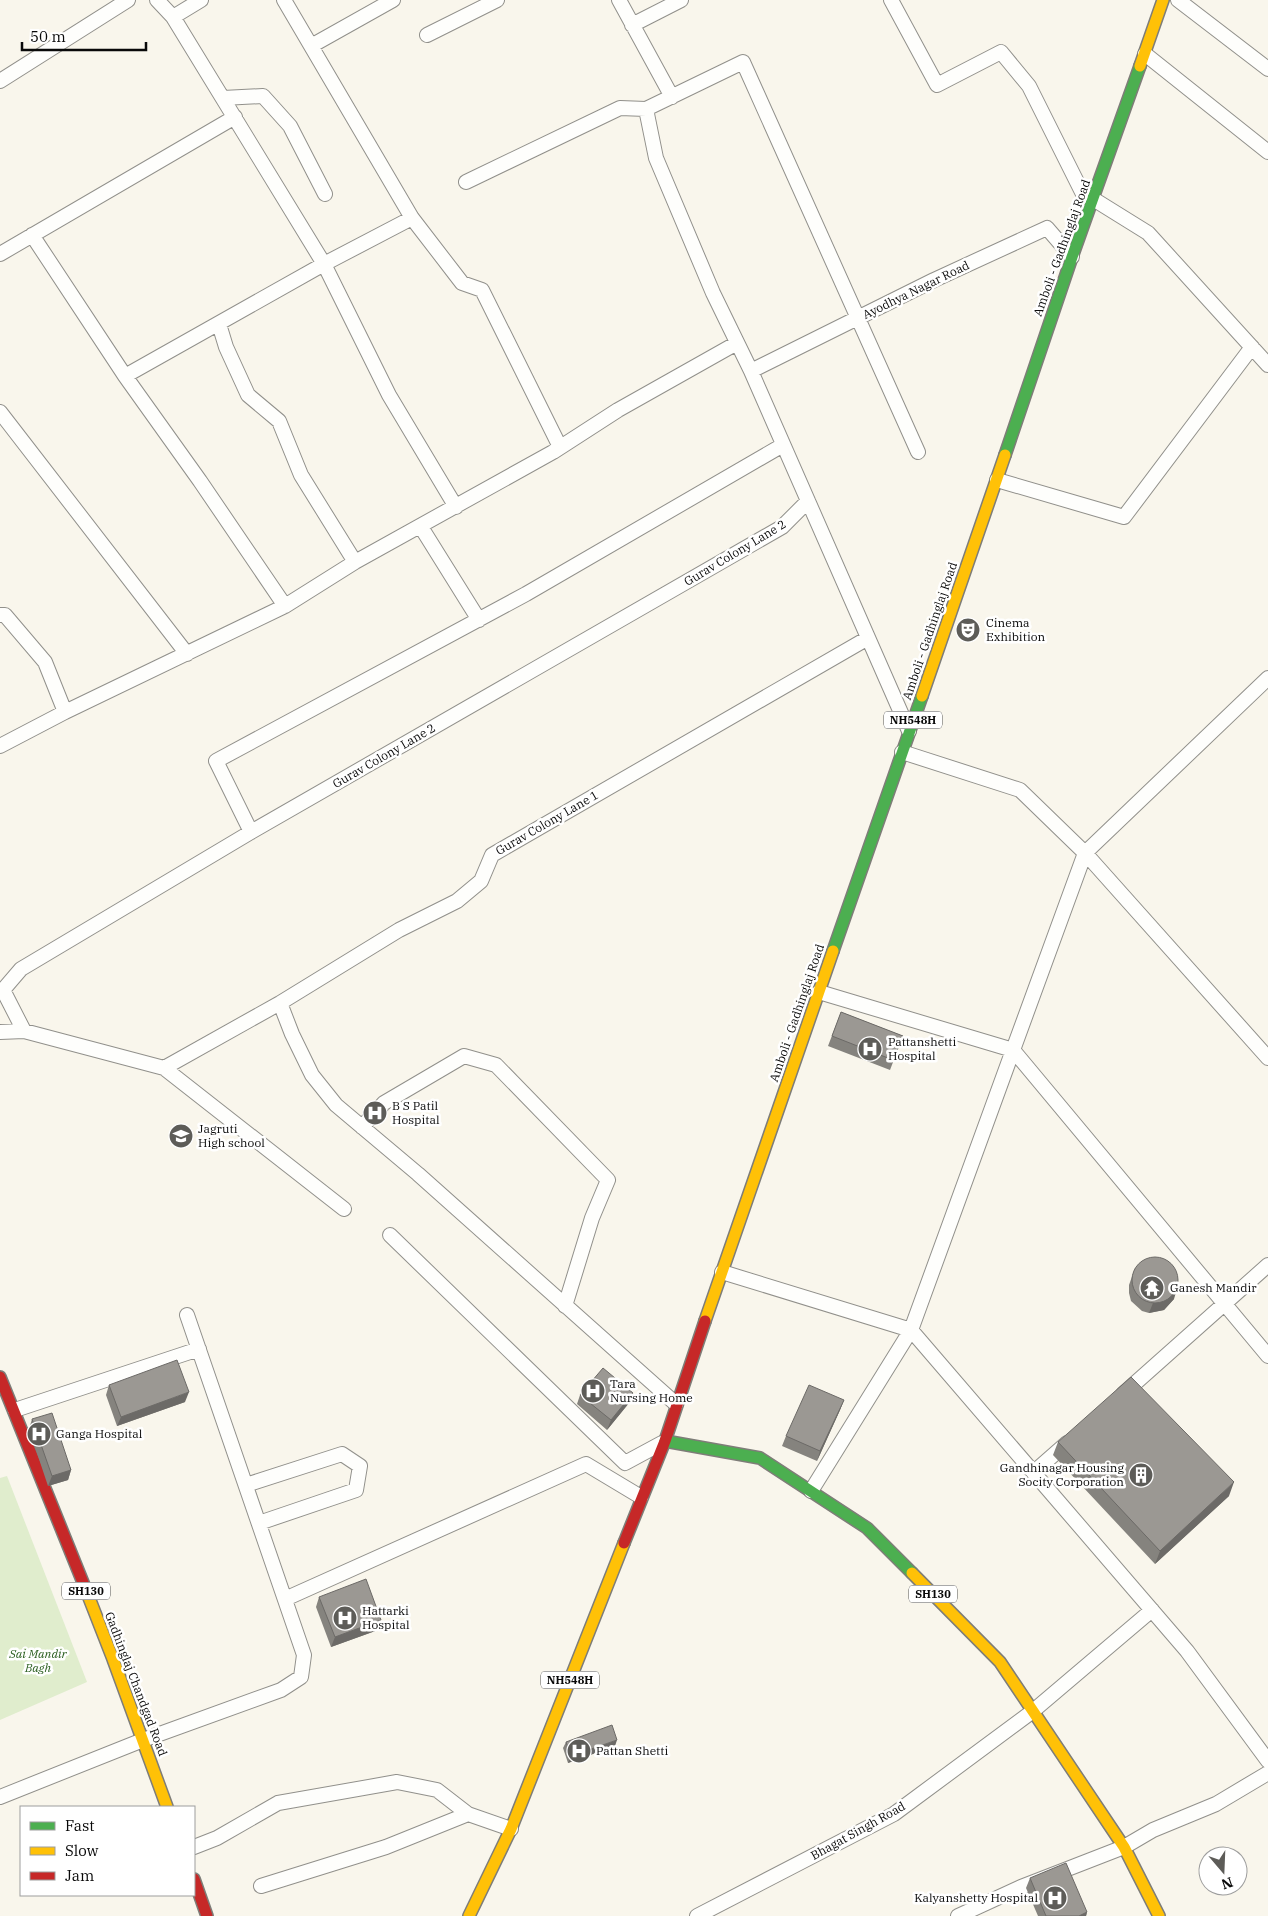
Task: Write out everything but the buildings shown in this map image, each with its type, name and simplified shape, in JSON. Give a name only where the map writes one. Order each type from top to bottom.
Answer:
[{"type":"main road","name":"Amboli - Gadhinglaj Road","points":[[664,1441],[1072,258],[1164,0]]},
{"type":"main road","name":"Gadhinglaj Chandgad Road","points":[[0,1377],[15,1410],[113,1658],[167,1806]]},
{"type":"main road","name":"SH130","points":[[664,1441],[760,1458],[867,1528],[1000,1662],[1124,1847],[1159,1916]]},
{"type":"main road","name":"NH548H","points":[[469,1916],[511,1829],[664,1441]]},
{"type":"main road","points":[[195,1882],[207,1916]]},
{"type":"street","points":[[0,81],[128,0]]},
{"type":"street","points":[[157,0],[173,17],[236,117],[324,264],[389,395],[456,507]]},
{"type":"street","points":[[173,17],[201,0]]},
{"type":"street","points":[[284,0],[412,218],[462,282],[482,290],[560,447]]},
{"type":"street","points":[[311,46],[393,0]]},
{"type":"street","points":[[427,34],[497,0]]},
{"type":"street","points":[[620,0],[672,97]]},
{"type":"street","points":[[632,25],[681,0]]},
{"type":"street","points":[[891,0],[937,85],[1001,52],[1029,86],[1082,192],[1148,233],[1268,365]]},
{"type":"street","points":[[1178,0],[1268,68]]},
{"type":"street","points":[[1145,54],[1268,152]]},
{"type":"street","points":[[466,182],[620,108],[646,109],[743,62],[918,452]]},
{"type":"street","points":[[223,98],[263,96],[290,126],[325,194]]},
{"type":"street","points":[[646,109],[656,158],[713,292],[751,372],[909,732]]},
{"type":"street","points":[[0,254],[236,117]]},
{"type":"street","points":[[125,376],[324,264],[412,218]]},
{"type":"street","name":"Ayodhya Nagar Road","points":[[751,372],[934,280],[1046,228],[1072,258]]},
{"type":"street","points":[[32,235],[125,376],[200,481],[285,606]]},
{"type":"street","points":[[219,324],[226,347],[248,395],[279,421],[301,475],[355,562]]},
{"type":"street","points":[[0,746],[65,712],[285,606],[355,562],[456,507],[560,447],[618,410],[737,343]]},
{"type":"street","points":[[997,480],[1124,516],[1252,347]]},
{"type":"street","points":[[0,412],[187,654]]},
{"type":"street","points":[[251,832],[216,761],[526,594],[783,445]]},
{"type":"street","name":"Gurav Colony Lane 2","points":[[24,1031],[1,988],[21,968],[251,832],[782,527],[808,501]]},
{"type":"street","points":[[421,526],[479,620]]},
{"type":"street","points":[[0,615],[5,615],[46,662],[65,712]]},
{"type":"street","name":"Gurav Colony Lane 1","points":[[164,1068],[280,1003],[399,930],[457,902],[481,881],[492,855],[868,638]]},
{"type":"street","points":[[811,1491],[911,1330],[1085,854],[1268,678]]},
{"type":"street","points":[[902,752],[1020,790],[1085,854],[1268,1058]]},
{"type":"street","points":[[819,992],[1014,1050],[1268,1356]]},
{"type":"street","points":[[280,1003],[292,1034],[312,1075],[336,1104],[418,1174],[676,1404]]},
{"type":"street","points":[[0,1032],[24,1031],[164,1068],[344,1209]]},
{"type":"street","points":[[362,1127],[384,1103],[464,1056],[496,1065],[608,1180],[592,1218],[565,1306]]},
{"type":"street","points":[[390,1235],[625,1463],[664,1441]]},
{"type":"street","points":[[1112,1403],[1268,1265]]},
{"type":"street","points":[[722,1272],[911,1330],[1188,1651],[1268,1761]]},
{"type":"street","points":[[0,1797],[143,1740],[281,1690],[301,1677],[304,1655],[187,1315]]},
{"type":"street","points":[[15,1410],[199,1349]]},
{"type":"street","points":[[1034,1472],[1075,1436]]},
{"type":"street","points":[[246,1485],[342,1454],[360,1466],[356,1490],[259,1523]]},
{"type":"street","points":[[285,1599],[586,1464],[641,1497]]},
{"type":"street","name":"Bhagat Singh Road","points":[[697,1916],[743,1894],[894,1814],[1033,1712],[1152,1610]]},
{"type":"street","points":[[958,1916],[1021,1887],[1124,1847],[1153,1830],[1216,1804],[1268,1773]]},
{"type":"street","points":[[195,1847],[217,1838],[278,1803],[398,1782],[437,1790],[468,1814],[511,1829]]},
{"type":"street","points":[[261,1886],[386,1847],[468,1814]]},
{"type":"street","points":[[985,1916],[991,1901]]},
{"type":"green space","name":"Sai Mandir Bagh","points":[[7,1476],[87,1682],[0,1720],[0,1478]]},
{"type":"traffic: fast","points":[[1005,455],[1072,257],[1140,66]]},
{"type":"traffic: fast","points":[[833,951],[922,696]]},
{"type":"traffic: fast","points":[[665,1441],[760,1458],[867,1528],[912,1573]]},
{"type":"traffic: slow","points":[[1140,66],[1163,0]]},
{"type":"traffic: slow","points":[[922,696],[1005,455]]},
{"type":"traffic: slow","points":[[705,1321],[833,951]]},
{"type":"traffic: slow","points":[[469,1916],[511,1829],[624,1543]]},
{"type":"traffic: slow","points":[[912,1573],[1000,1662],[1124,1847],[1159,1916]]},
{"type":"traffic: slow","points":[[86,1590],[167,1806]]},
{"type":"traffic: jam","points":[[624,1543],[665,1441],[705,1321]]},
{"type":"traffic: jam","points":[[0,1377],[86,1590]]},
{"type":"traffic: jam","points":[[195,1882],[207,1916]]},
{"type":"place","name":"Cinema Exhibition","points":[[968,630]]},
{"type":"place","name":"Pattanshetti Hospital","points":[[870,1049]]},
{"type":"place","name":"B S Patil Hospital","points":[[375,1113]]},
{"type":"place","name":"Jagruti High school","points":[[181,1136]]},
{"type":"place","name":"Ganesh Mandir","points":[[1152,1288]]},
{"type":"place","name":"Tara Nursing Home","points":[[593,1391]]},
{"type":"place","name":"Ganga Hospital","points":[[39,1434]]},
{"type":"place","name":"Gandhinagar Housing Socity Corporation","points":[[1141,1475]]},
{"type":"place","name":"Hattarki Hospital","points":[[345,1618]]},
{"type":"place","name":"Pattan Shetti","points":[[579,1751]]},
{"type":"place","name":"Kalyanshetty Hospital","points":[[1055,1898]]}]
